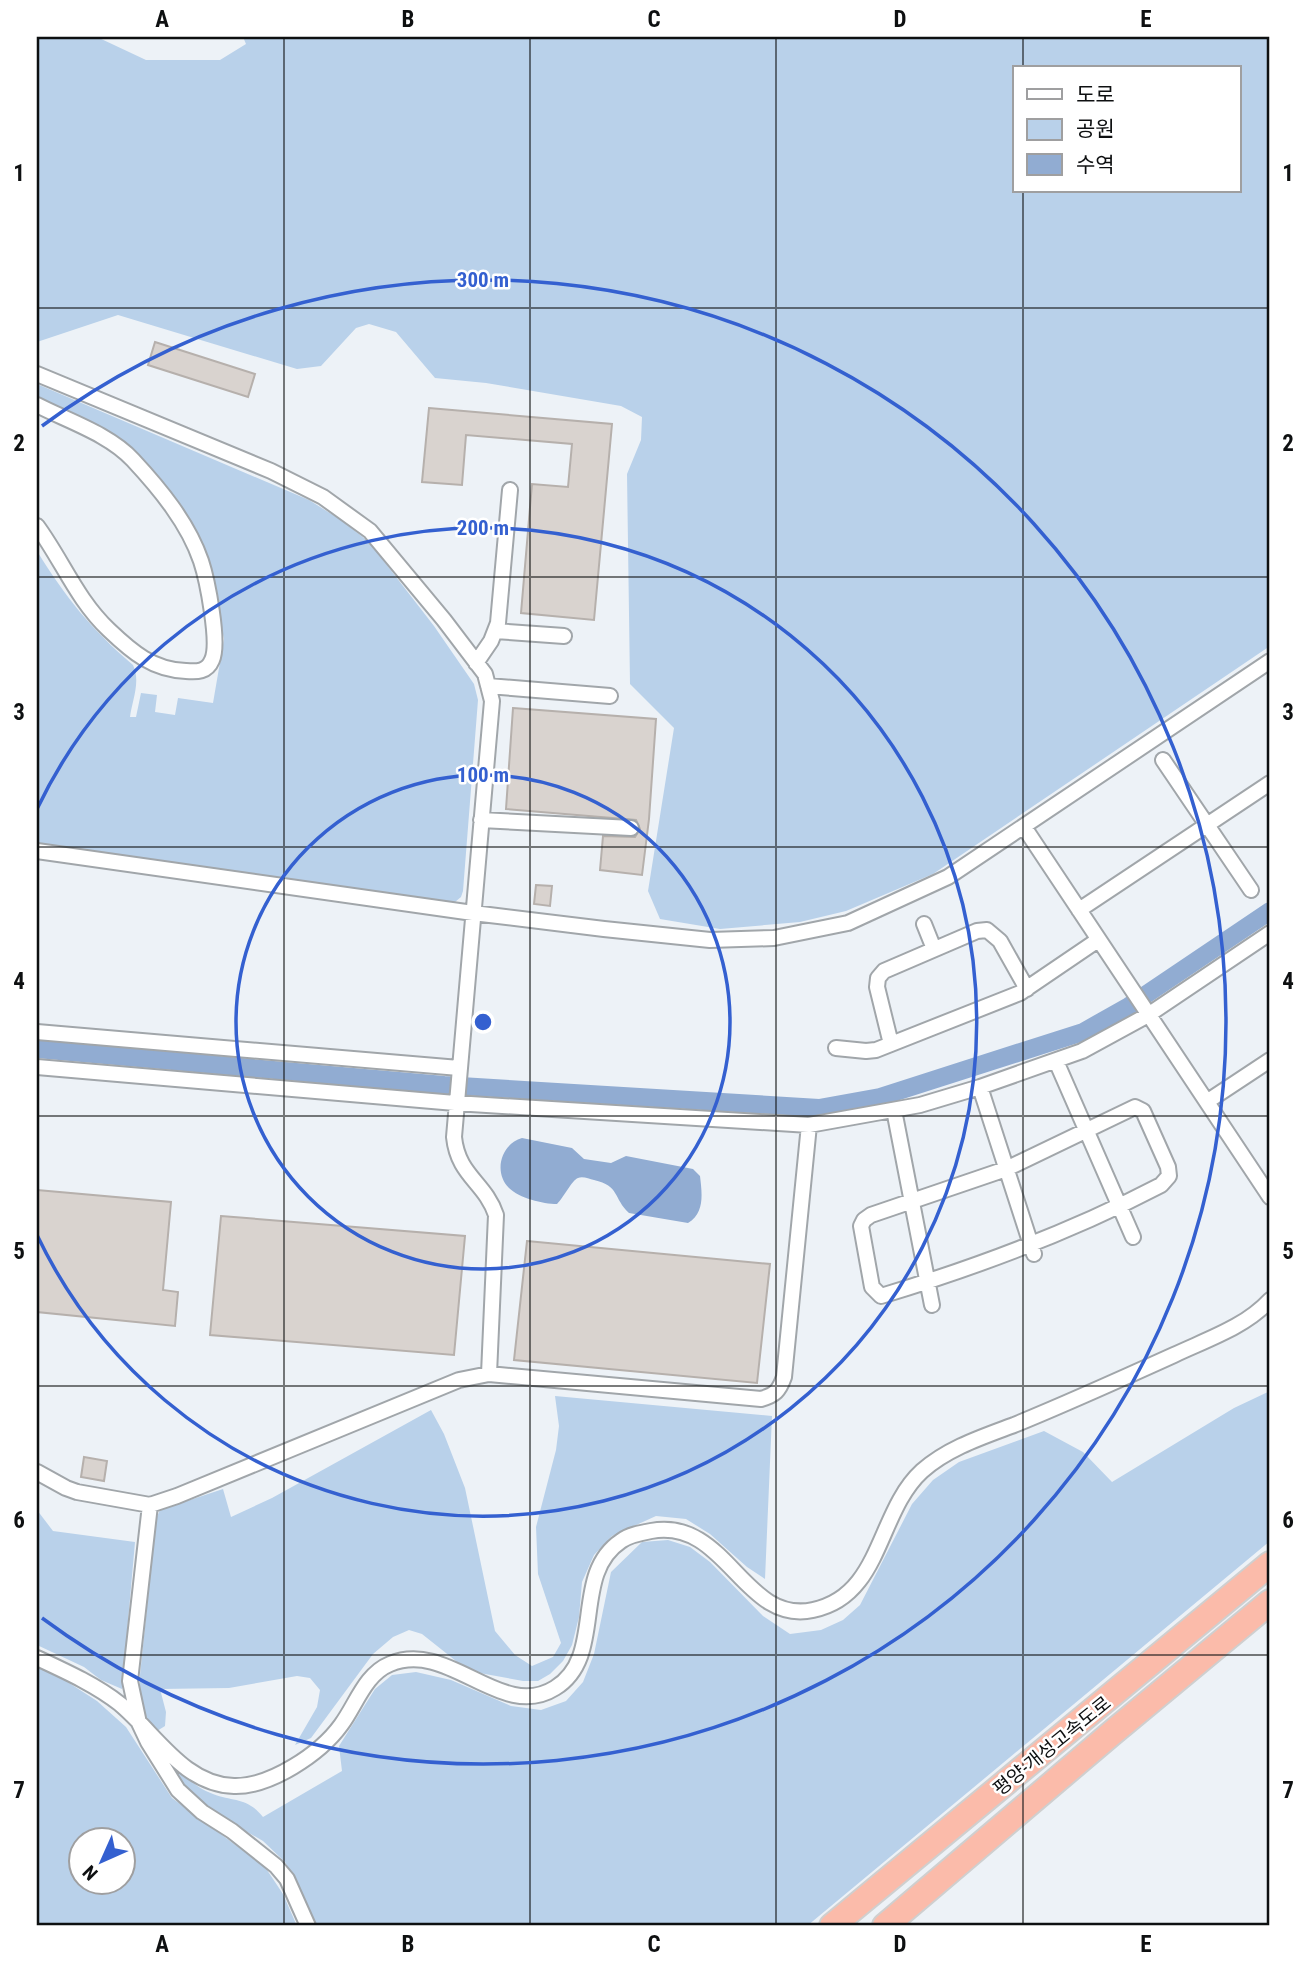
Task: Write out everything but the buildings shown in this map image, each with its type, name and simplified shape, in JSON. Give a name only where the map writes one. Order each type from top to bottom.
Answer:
[{"type":"highway","name":"평양-개성고속도로","points":[[832,1926],[1270,1564]]},
{"type":"highway","name":"평양-개성고속도로","points":[[885,1926],[1270,1602]]},
{"type":"street","points":[[37,374],[271,471],[323,497],[370,531],[485,674],[492,701],[457,1086],[456,1153],[470,1178],[492,1203],[496,1215],[489,1374]]},
{"type":"street","points":[[37,405],[107,440],[131,458],[159,490],[186,528],[201,561],[211,609],[215,649],[205,670],[197,672],[161,669],[107,629],[76,592],[37,526]]},
{"type":"street","points":[[476,663],[498,623],[510,490]]},
{"type":"street","points":[[495,631],[564,636]]},
{"type":"street","points":[[37,851],[473,913],[710,940],[774,938],[848,923],[948,877],[1270,661]]},
{"type":"street","points":[[488,686],[610,696]]},
{"type":"street","points":[[1163,760],[1251,890]]},
{"type":"street","points":[[1079,910],[1270,783]]},
{"type":"street","points":[[481,820],[631,828]]},
{"type":"street","points":[[1024,827],[1270,1197]]},
{"type":"street","points":[[924,924],[934,949]]},
{"type":"street","points":[[891,1044],[877,987],[878,978],[889,967],[977,931],[986,930],[1000,941],[1027,989]]},
{"type":"street","points":[[37,1032],[457,1086],[809,1125],[894,1111],[980,1087],[1082,1051],[1270,933]]},
{"type":"street","points":[[836,1048],[866,1051],[891,1044],[1027,989],[1098,940]]},
{"type":"street","points":[[1208,1101],[1270,1060]]},
{"type":"street","points":[[1056,1061],[1133,1237]]},
{"type":"street","points":[[37,1067],[457,1086]]},
{"type":"street","points":[[980,1087],[1032,1249]]},
{"type":"street","points":[[1139,1107],[1168,1167],[1169,1176],[1161,1185],[1032,1249],[881,1296],[876,1293],[872,1287],[861,1226],[864,1220],[871,1215],[1006,1168],[1087,1130],[1139,1107]]},
{"type":"street","points":[[894,1111],[932,1305]]},
{"type":"street","points":[[37,1472],[65,1489],[150,1504],[190,1491],[459,1380],[489,1374],[761,1399],[774,1395],[780,1389],[784,1377],[809,1125]]},
{"type":"street","points":[[37,1658],[120,1704],[192,1773],[230,1787],[247,1786],[277,1776],[317,1750],[343,1722],[372,1676],[391,1662],[425,1659],[457,1670],[513,1696],[533,1696],[553,1690],[566,1679],[577,1663],[584,1641],[594,1577],[606,1555],[628,1537],[664,1528],[686,1532],[704,1541],[749,1587],[767,1601],[785,1609],[811,1611],[837,1601],[854,1588],[867,1570],[912,1482],[940,1458],[960,1446],[1076,1400],[1243,1324],[1270,1300]]},
{"type":"street","points":[[150,1504],[130,1681],[139,1723],[178,1790],[202,1812],[232,1831],[276,1866],[287,1879],[308,1926]]},
{"type":"green space","points":[[37,37],[97,37],[146,60],[220,60],[246,44],[243,37],[1270,37],[1270,646],[933,874],[846,911],[800,922],[720,929],[660,919],[648,891],[674,728],[630,684],[627,474],[641,440],[642,417],[621,406],[486,383],[435,378],[396,332],[369,324],[356,328],[321,366],[297,369],[118,315],[37,342]]},
{"type":"green space","points":[[37,384],[309,500],[369,542],[434,626],[474,684],[478,700],[463,891],[455,902],[37,843],[37,551],[80,612],[104,639],[133,665],[136,684],[130,717],[136,717],[141,693],[157,695],[155,712],[175,715],[178,698],[213,703],[224,639],[209,565],[164,487],[37,399]]},
{"type":"green space","points":[[1270,1391],[1270,1541],[807,1926],[313,1926],[303,1895],[285,1862],[263,1841],[211,1811],[181,1784],[176,1769],[203,1789],[246,1803],[263,1817],[342,1771],[339,1746],[375,1689],[392,1675],[416,1672],[451,1680],[511,1706],[541,1710],[566,1701],[583,1682],[594,1654],[611,1572],[642,1542],[668,1540],[690,1547],[710,1562],[763,1616],[790,1634],[821,1630],[843,1620],[860,1605],[912,1504],[933,1480],[959,1462],[1044,1431],[1083,1452],[1112,1482],[1234,1408]]},
{"type":"green space","points":[[555,1396],[772,1416],[765,1579],[747,1567],[710,1534],[686,1519],[656,1516],[612,1536],[594,1555],[582,1582],[579,1617],[572,1645],[563,1661],[538,1681],[474,1672],[422,1634],[409,1630],[393,1637],[373,1654],[311,1738],[295,1745],[317,1707],[320,1690],[310,1678],[297,1676],[229,1688],[160,1689],[166,1712],[165,1726],[157,1731],[147,1719],[142,1705],[140,1675],[156,1519],[160,1510],[223,1489],[231,1517],[272,1498],[431,1410],[444,1434],[465,1488],[495,1631],[515,1655],[532,1666],[553,1657],[561,1643],[538,1574],[536,1527],[556,1450],[559,1426]]},
{"type":"green space","points":[[37,1510],[53,1531],[135,1542],[122,1689],[37,1645]]},
{"type":"green space","points":[[37,1667],[49,1670],[97,1701],[126,1727],[172,1798],[265,1867],[283,1894],[297,1926],[37,1926]]},
{"type":"water","points":[[522,1138],[572,1148],[584,1159],[611,1163],[626,1156],[693,1169],[700,1176],[700,1208],[688,1223],[629,1213],[612,1189],[582,1177],[573,1182],[557,1204],[538,1202],[525,1197],[513,1192],[501,1174],[504,1152]]},
{"type":"waterway","points":[[37,1049],[444,1085],[819,1108],[880,1097],[1083,1032],[1129,1006],[1270,911]]}]
